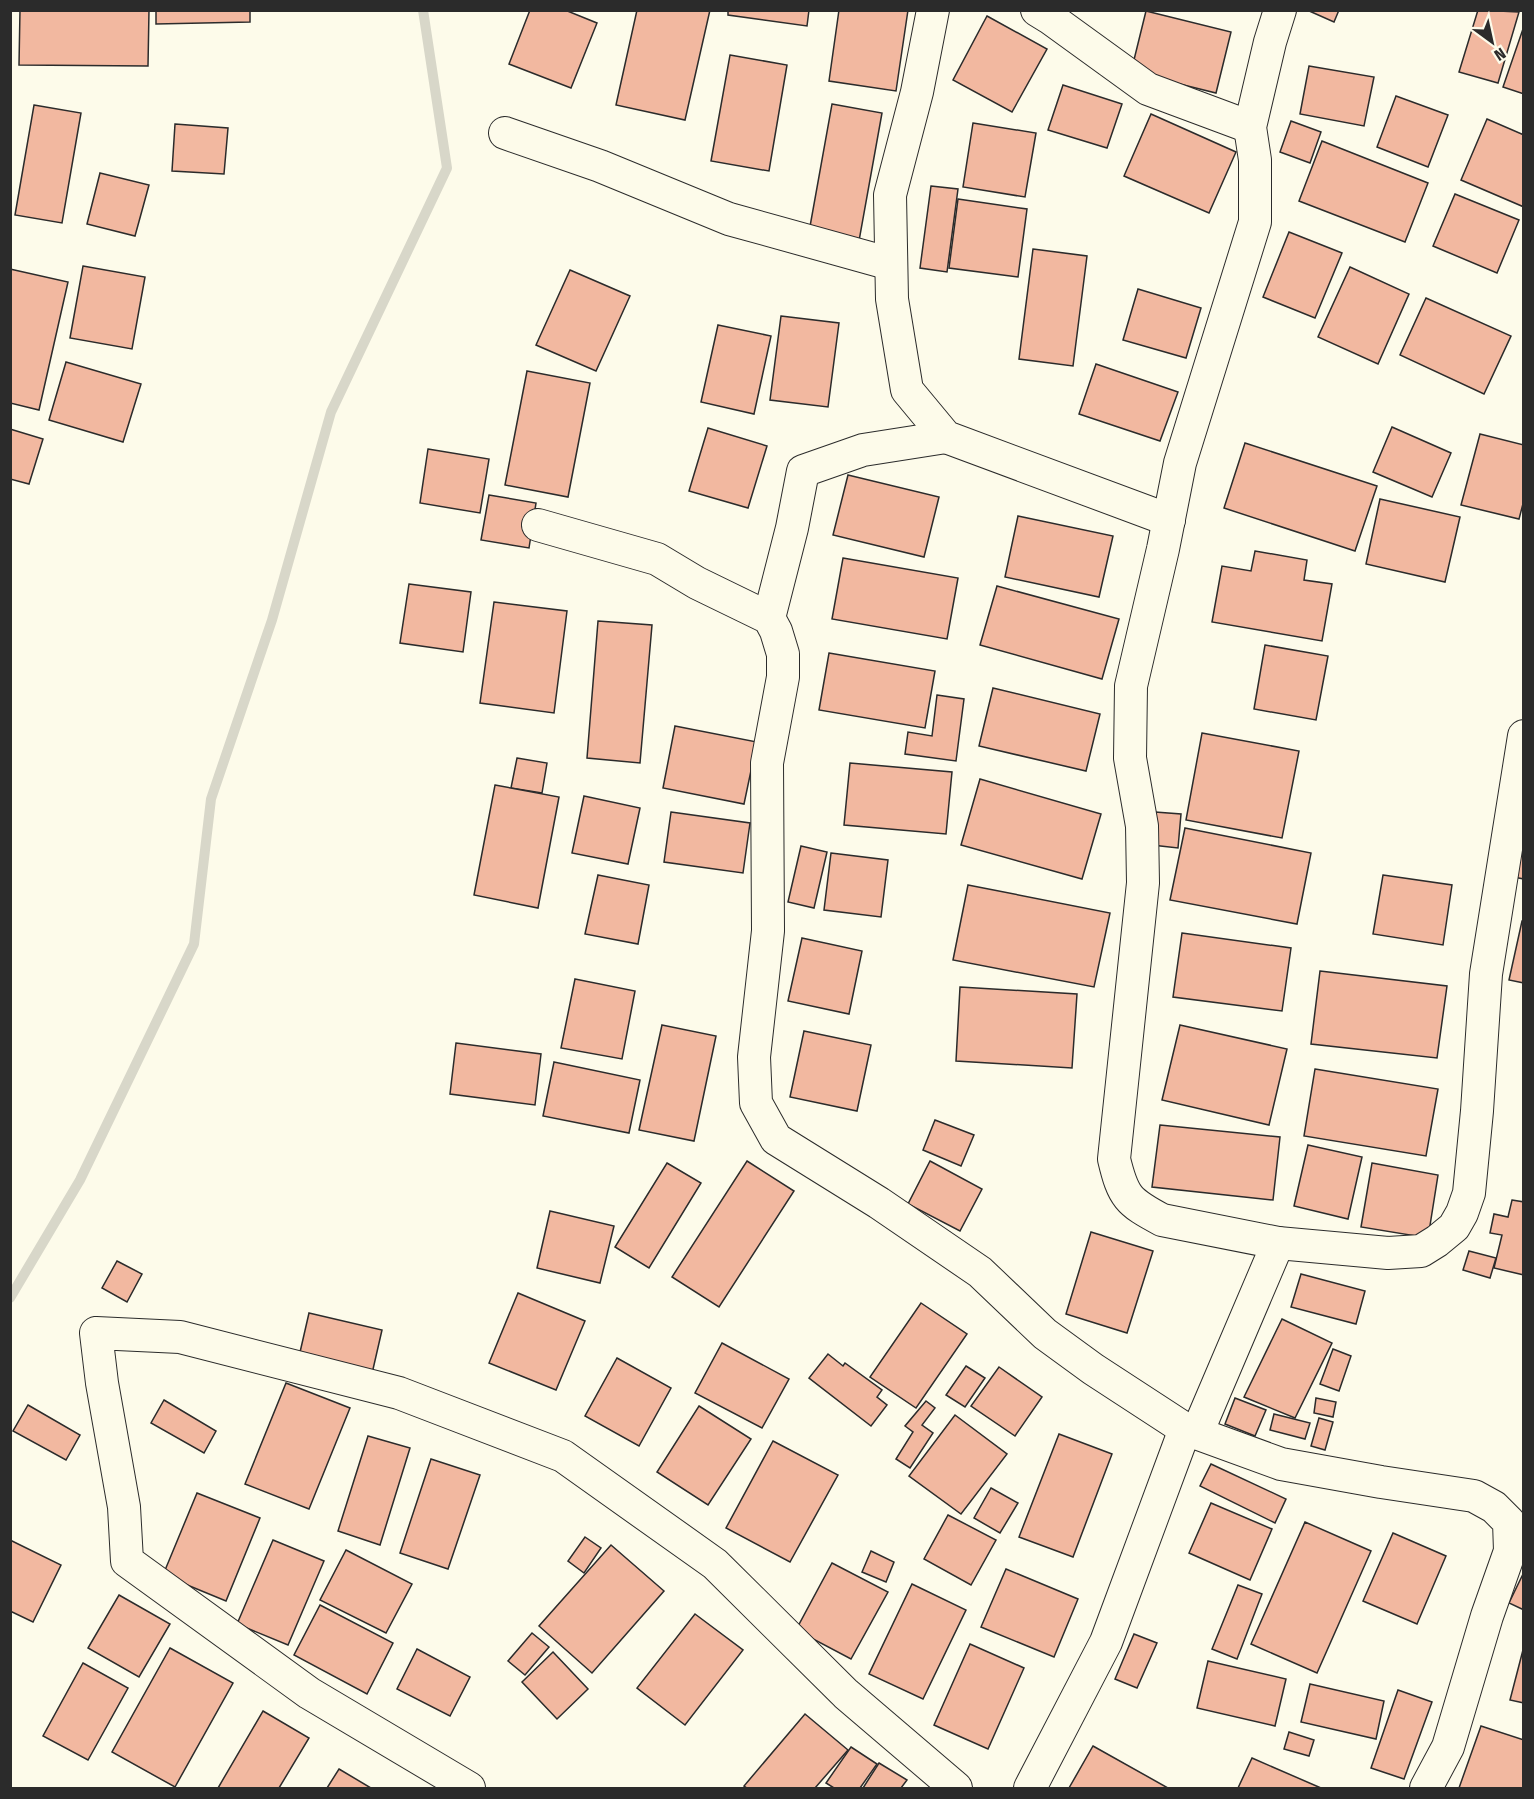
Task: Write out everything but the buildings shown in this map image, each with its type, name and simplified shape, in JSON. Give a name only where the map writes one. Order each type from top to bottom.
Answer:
[{"type":"street","points":[[933,10],[917,92],[890,195],[892,298],[907,390],[946,436],[1169,520]]},
{"type":"street","points":[[1037,10],[1148,89],[1250,127]]},
{"type":"street","points":[[1280,10],[1250,127],[1256,160],[1255,222],[1180,463],[1131,686],[1130,758],[1142,826],[1143,883],[1114,1159],[1119,1179],[1128,1198],[1162,1220],[1278,1243],[1388,1253],[1421,1251],[1454,1227],[1462,1213],[1471,1181],[1486,974],[1524,736]]},
{"type":"street","points":[[505,134],[600,166],[729,219],[891,264]]},
{"type":"street","points":[[769,618],[792,528],[803,471],[863,450],[946,436]]},
{"type":"street","points":[[538,525],[657,559],[697,583],[769,618],[776,631],[783,654],[783,678],[767,763],[768,931],[753,1057],[756,1103],[776,1139],[879,1203],[980,1272],[1046,1334],[1093,1369],[1191,1431],[1281,1464],[1474,1496],[1494,1507],[1509,1522],[1510,1551],[1487,1616],[1448,1747],[1426,1788]]},
{"type":"street","points":[[1030,1788],[1106,1642],[1191,1431],[1278,1243]]},
{"type":"street","points":[[468,1788],[309,1693],[127,1561],[124,1507],[102,1383],[96,1333],[180,1337],[399,1394],[563,1456],[715,1564],[846,1694],[956,1788]]},
{"type":"waterway","points":[[10,1298],[80,1180],[194,944],[211,799],[272,620],[331,412],[447,168],[423,10]]}]
